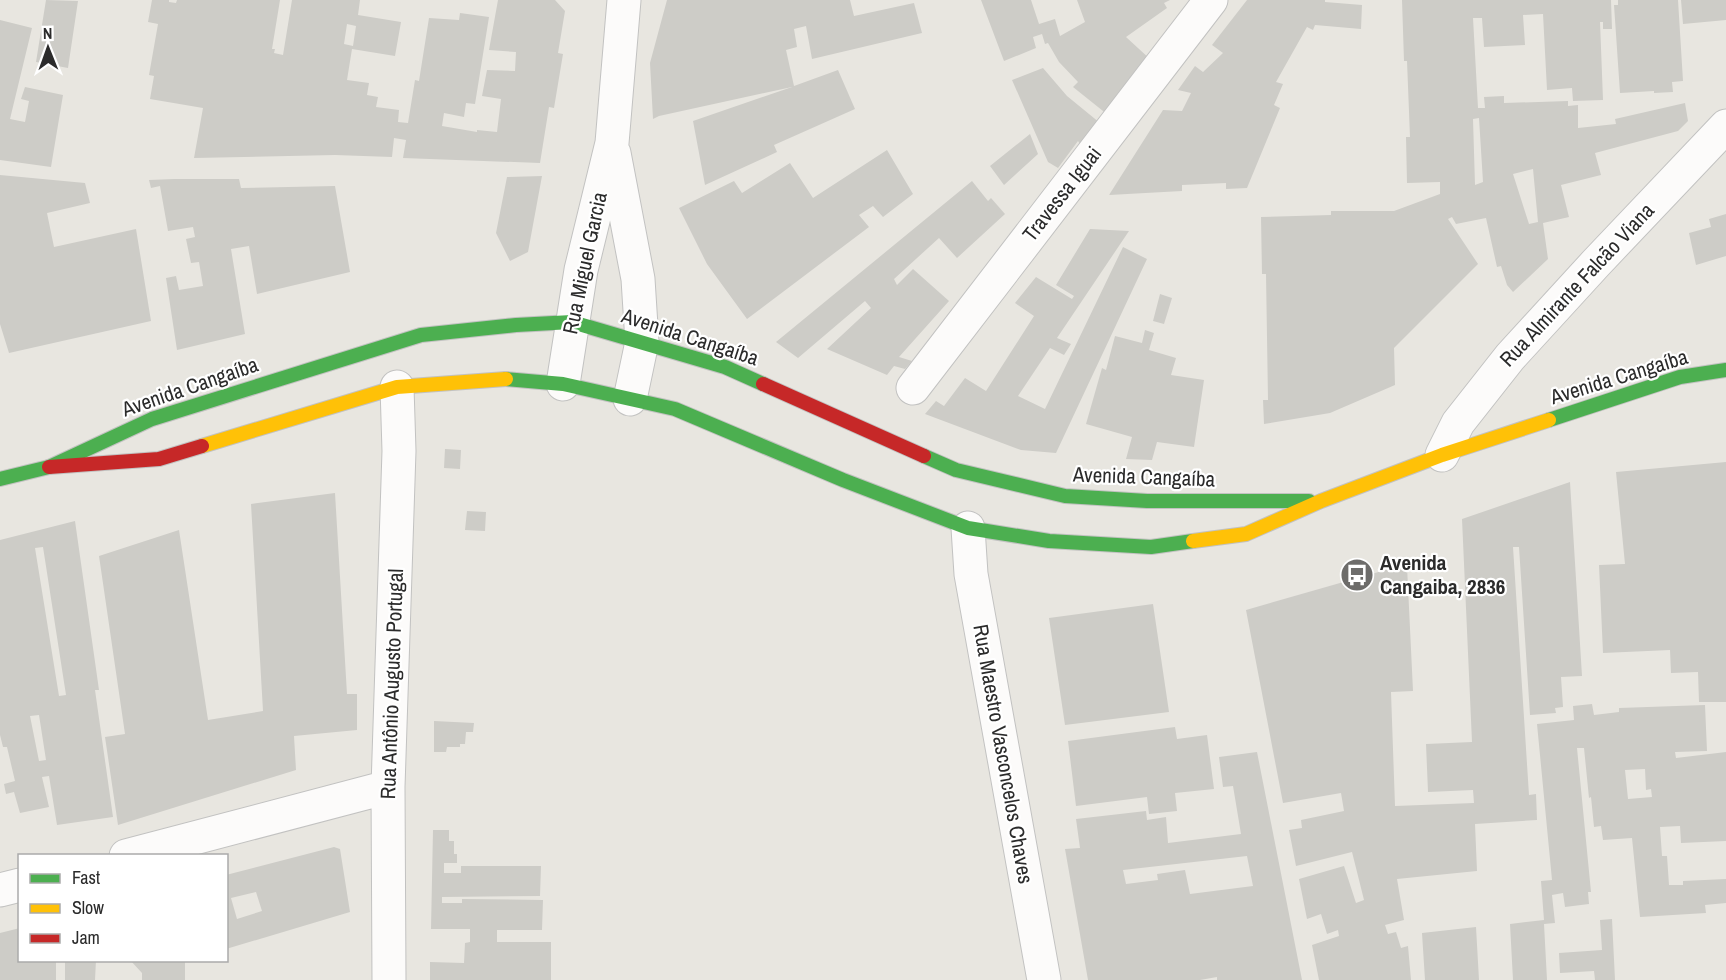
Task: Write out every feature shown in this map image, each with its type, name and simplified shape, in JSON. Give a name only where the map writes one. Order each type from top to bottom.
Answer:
[{"type":"main road","name":"Avenida Cangaíba","points":[[0,479],[49,466],[152,419],[421,335],[516,325],[572,322],[725,367],[956,470],[1043,491],[1065,496],[1147,501],[1321,501]]},
{"type":"main road","name":"Avenida Cangaíba","points":[[49,466],[159,459],[397,387],[514,378],[563,384],[675,410],[843,480],[968,528],[1049,541],[1151,547],[1246,534],[1321,501],[1442,454],[1680,376],[1726,370]]},
{"type":"street","name":"Rua Miguel Garcia","points":[[563,384],[580,270],[612,143],[624,0]]},
{"type":"street","name":"Travessa Iguai","points":[[913,388],[1211,0]]},
{"type":"street","name":"Rua Almirante Falcão Viana","points":[[1442,454],[1458,423],[1510,357],[1596,262],[1726,126]]},
{"type":"street","name":"Rua Miguel Garcia","points":[[612,143],[638,279],[642,342],[630,399]]},
{"type":"street","name":"Rua Antônio Augusto Portugal","points":[[389,980],[388,787],[399,451],[397,387]]},
{"type":"street","name":"Rua Maestro Vasconcelos Chaves","points":[[968,528],[970,574],[1044,980]]},
{"type":"street","points":[[130,854],[388,787]]},
{"type":"street","points":[[0,891],[18,886]]},
{"type":"building","points":[[46,0],[78,1],[68,68],[36,62]]},
{"type":"building","points":[[152,0],[169,0],[169,2],[176,3],[177,0],[280,0],[272,49],[275,49],[274,53],[283,55],[292,0],[360,0],[358,15],[401,22],[395,56],[352,49],[347,80],[369,83],[367,95],[378,97],[376,107],[399,110],[398,122],[408,123],[415,80],[419,81],[429,18],[459,20],[460,13],[489,17],[475,104],[466,103],[464,117],[444,113],[442,126],[477,132],[477,130],[497,132],[501,99],[482,96],[487,70],[515,71],[516,52],[489,50],[498,0],[555,0],[565,11],[558,53],[563,54],[554,108],[549,107],[540,163],[403,158],[406,140],[394,138],[392,157],[335,155],[194,158],[203,108],[150,99],[154,76],[149,75],[158,24],[148,22]],"holes":[[[347,24],[356,26],[353,46],[344,44]]]},
{"type":"building","points":[[667,0],[850,0],[854,16],[914,3],[922,33],[812,59],[806,26],[794,29],[797,47],[786,50],[794,86],[838,70],[855,109],[774,145],[777,152],[705,185],[693,121],[792,87],[653,119],[650,63]]},
{"type":"building","points":[[981,0],[1031,0],[1039,24],[1055,19],[1060,36],[1085,22],[1077,0],[1170,0],[1164,3],[1167,8],[1126,37],[1151,60],[1108,115],[1073,87],[1078,82],[1059,62],[1048,43],[1045,44],[1042,34],[1033,37],[1036,48],[1004,61]]},
{"type":"building","points":[[1247,0],[1325,0],[1325,2],[1362,5],[1361,29],[1315,25],[1313,30],[1307,27],[1276,82],[1283,84],[1274,105],[1280,108],[1247,188],[1226,189],[1226,183],[1182,185],[1182,191],[1109,195],[1163,110],[1182,111],[1191,93],[1178,90],[1195,66],[1203,72],[1223,53],[1212,45]]},
{"type":"building","points":[[1402,0],[1611,0],[1612,29],[1603,29],[1603,22],[1600,22],[1603,100],[1573,101],[1572,88],[1547,90],[1543,14],[1523,15],[1525,45],[1484,47],[1482,18],[1473,18],[1478,108],[1485,108],[1484,97],[1504,96],[1504,103],[1568,101],[1568,106],[1578,105],[1578,128],[1616,124],[1615,119],[1685,103],[1688,121],[1678,131],[1595,153],[1601,175],[1561,185],[1569,217],[1543,223],[1548,259],[1513,292],[1507,285],[1501,266],[1497,267],[1486,218],[1456,224],[1452,217],[1448,219],[1478,264],[1394,348],[1395,385],[1330,413],[1264,424],[1263,400],[1268,400],[1266,274],[1262,274],[1261,217],[1331,215],[1331,211],[1394,211],[1440,194],[1440,182],[1407,183],[1406,137],[1410,137],[1407,61],[1404,61]],"holes":[[[1479,118],[1483,182],[1475,185],[1473,119]],[[1533,169],[1538,222],[1529,224],[1513,174]]]},
{"type":"building","points":[[1618,0],[1678,0],[1683,81],[1672,82],[1673,92],[1620,93],[1614,5],[1618,5]]},
{"type":"building","points":[[1681,0],[1726,0],[1726,20],[1683,24]]},
{"type":"building","points":[[0,20],[32,28],[10,119],[25,122],[29,101],[21,99],[25,87],[63,95],[51,167],[0,160]]},
{"type":"building","points":[[1043,68],[1067,96],[1100,123],[1082,147],[1078,141],[1058,168],[1048,162],[1012,80]]},
{"type":"building","points":[[1030,134],[1038,154],[1004,185],[990,166]]},
{"type":"building","points":[[887,150],[913,194],[883,217],[873,206],[859,215],[869,227],[747,319],[707,264],[679,208],[734,181],[742,193],[790,163],[813,198]]},
{"type":"building","points":[[0,175],[85,183],[90,203],[47,213],[54,247],[136,229],[151,321],[9,353],[0,324]]},
{"type":"building","points":[[542,176],[528,252],[510,261],[496,233],[507,177]]},
{"type":"building","points":[[239,179],[241,188],[335,186],[350,272],[257,294],[249,246],[231,249],[245,334],[177,350],[166,278],[176,276],[179,290],[203,286],[199,262],[191,263],[186,239],[195,237],[193,227],[168,231],[160,186],[151,188],[149,180]]},
{"type":"building","points":[[972,181],[988,201],[991,198],[1005,214],[957,258],[939,238],[894,279],[897,285],[913,269],[949,301],[899,357],[912,361],[905,369],[894,366],[887,375],[827,349],[871,308],[865,301],[798,358],[776,342]]},
{"type":"building","points":[[1726,214],[1726,256],[1696,265],[1689,233],[1711,227],[1709,219]]},
{"type":"building","points":[[1090,229],[1129,231],[1057,338],[1071,344],[1064,355],[1050,348],[1018,396],[1045,409],[1123,247],[1147,259],[1056,453],[1021,450],[925,414],[936,401],[944,406],[965,378],[986,391],[1034,316],[1015,303],[1036,277],[1072,299],[1074,296],[1056,285]]},
{"type":"building","points":[[1160,294],[1172,298],[1164,324],[1153,321]]},
{"type":"building","points":[[1145,330],[1154,333],[1149,350],[1176,358],[1171,375],[1204,380],[1194,447],[1157,442],[1152,460],[1126,459],[1132,437],[1086,424],[1102,368],[1106,370],[1115,336],[1142,343]]},
{"type":"building","points":[[445,449],[461,450],[460,469],[444,468]]},
{"type":"building","points":[[1726,462],[1726,702],[1699,702],[1698,672],[1671,673],[1670,650],[1603,653],[1599,565],[1625,564],[1616,472]]},
{"type":"building","points":[[1570,482],[1582,676],[1561,677],[1563,707],[1555,708],[1556,713],[1530,715],[1519,547],[1513,547],[1529,795],[1536,794],[1537,820],[1475,824],[1477,871],[1397,879],[1404,920],[1385,925],[1388,934],[1396,932],[1401,948],[1408,946],[1411,980],[1319,980],[1312,945],[1339,936],[1338,930],[1327,934],[1321,914],[1307,919],[1299,879],[1344,866],[1356,903],[1364,900],[1352,852],[1296,866],[1289,830],[1302,828],[1301,820],[1344,811],[1341,793],[1283,803],[1246,610],[1403,565],[1407,566],[1413,691],[1391,692],[1395,806],[1474,803],[1473,790],[1428,792],[1426,744],[1472,742],[1462,519]]},
{"type":"building","points":[[335,493],[347,694],[357,694],[357,730],[294,736],[296,770],[118,825],[105,737],[125,734],[99,556],[179,530],[208,720],[263,711],[251,504]]},
{"type":"building","points":[[467,511],[486,512],[485,531],[465,530]]},
{"type":"building","points":[[75,521],[99,690],[95,690],[113,817],[57,825],[49,776],[42,777],[49,807],[20,813],[14,792],[6,794],[4,784],[15,781],[7,747],[3,747],[0,735],[0,540]],"holes":[[[43,547],[66,695],[59,696],[35,548]],[[39,715],[46,760],[39,761],[30,716]]]},
{"type":"building","points":[[1153,604],[1169,712],[1065,725],[1049,618]]},
{"type":"building","points":[[1592,704],[1594,715],[1619,712],[1619,708],[1705,705],[1707,751],[1675,752],[1676,758],[1726,752],[1726,841],[1681,843],[1680,826],[1660,827],[1662,856],[1667,856],[1669,885],[1683,885],[1683,881],[1726,879],[1726,903],[1705,905],[1706,913],[1640,917],[1632,838],[1603,840],[1601,826],[1594,827],[1584,748],[1577,748],[1591,892],[1588,892],[1589,904],[1565,907],[1563,893],[1552,895],[1555,923],[1544,924],[1547,980],[1513,980],[1510,924],[1544,920],[1541,881],[1552,880],[1537,724],[1574,720],[1573,706]],"holes":[[[1645,769],[1646,790],[1651,789],[1652,797],[1628,799],[1625,770]]]},
{"type":"building","points":[[434,721],[474,723],[473,732],[466,732],[465,744],[460,744],[460,747],[447,747],[446,752],[434,752]]},
{"type":"building","points":[[1175,727],[1177,739],[1207,735],[1214,789],[1175,793],[1177,811],[1149,814],[1147,797],[1076,806],[1068,741]]},
{"type":"building","points":[[1257,752],[1302,980],[1217,980],[1217,977],[1200,980],[1088,980],[1065,849],[1080,848],[1076,819],[1146,811],[1147,820],[1166,817],[1168,843],[1241,834],[1233,786],[1223,787],[1219,757]],"holes":[[[1247,856],[1253,886],[1190,894],[1185,870],[1157,874],[1158,880],[1126,884],[1123,870]]]},
{"type":"building","points":[[433,830],[449,830],[449,841],[454,841],[457,863],[444,863],[444,873],[461,873],[461,866],[541,866],[540,896],[442,897],[442,903],[462,903],[462,899],[543,900],[542,930],[497,930],[497,942],[551,942],[551,980],[430,980],[430,962],[464,963],[465,943],[470,942],[470,929],[431,929]]},
{"type":"building","points":[[334,847],[340,849],[350,912],[228,948],[228,874]],"holes":[[[256,892],[262,911],[237,919],[231,898]]]},
{"type":"building","points":[[1612,919],[1615,980],[1595,980],[1594,971],[1560,973],[1559,953],[1602,950],[1600,920]]},
{"type":"building","points":[[1476,927],[1479,980],[1425,980],[1422,933]]},
{"type":"building","points":[[18,928],[18,962],[56,962],[56,980],[0,980],[0,933]]},
{"type":"building","points":[[65,962],[96,962],[95,980],[65,980]]},
{"type":"building","points":[[132,962],[185,962],[185,980],[142,980],[142,973]]},
{"type":"traffic: fast","points":[[0,479],[49,467],[152,419],[421,335],[516,325],[572,322],[725,367],[763,384]]},
{"type":"traffic: fast","points":[[1549,420],[1680,377],[1726,370]]},
{"type":"traffic: fast","points":[[506,379],[563,384],[675,409],[843,480],[968,528],[1049,541],[1151,547],[1193,541]]},
{"type":"traffic: fast","points":[[924,456],[956,470],[1065,496],[1147,501],[1309,501]]},
{"type":"traffic: slow","points":[[202,446],[397,387],[506,379]]},
{"type":"traffic: slow","points":[[1193,541],[1246,534],[1321,501],[1442,455],[1549,420]]},
{"type":"traffic: jam","points":[[763,384],[924,456]]},
{"type":"traffic: jam","points":[[49,467],[159,459],[202,446]]},
{"type":"place","name":"Avenida Cangaiba, 2836","points":[[1357,575]]}]
